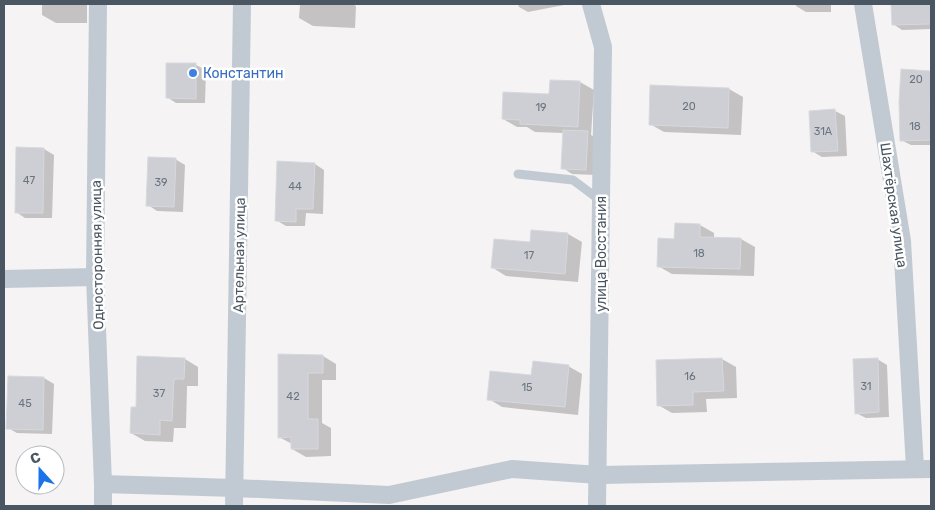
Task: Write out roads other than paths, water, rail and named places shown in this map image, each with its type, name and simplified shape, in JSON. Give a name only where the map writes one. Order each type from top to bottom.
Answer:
[{"type":"street","name":"Односторонняя улица","points":[[98,4],[95,277],[103,506]]},
{"type":"street","name":"Артельная улица","points":[[234,506],[242,4]]},
{"type":"street","name":"улица Восстания","points":[[591,4],[603,46],[599,475],[597,506]]},
{"type":"street","name":"Шахтёрская улица","points":[[863,4],[902,241],[923,468]]},
{"type":"street","points":[[4,279],[95,277]]},
{"type":"street","points":[[103,484],[389,494],[512,468],[599,475],[923,468]]},
{"type":"lane","points":[[518,174],[573,180],[602,201]]},
{"type":"place","name":"Константин","points":[[193,73]]}]
